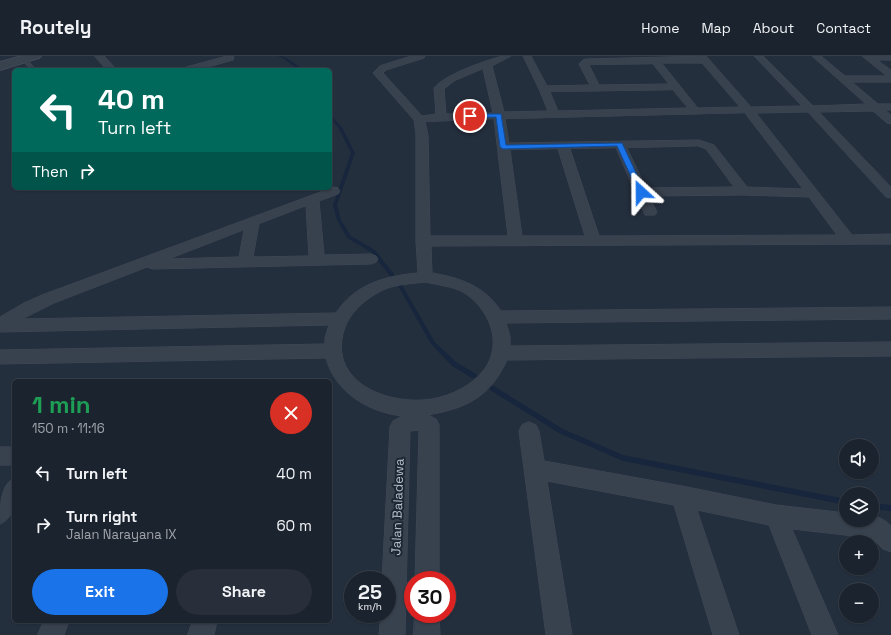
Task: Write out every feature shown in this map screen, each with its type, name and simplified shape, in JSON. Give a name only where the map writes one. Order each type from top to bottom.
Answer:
[{"type":"street","points":[[99,56],[110,68]]},
{"type":"street","points":[[421,56],[390,66],[380,70],[378,73],[419,119],[422,135],[423,241],[425,277]]},
{"type":"street","points":[[441,117],[439,88],[441,84],[453,77],[487,66],[508,56]]},
{"type":"street","points":[[527,56],[544,89],[554,114]]},
{"type":"street","points":[[758,56],[891,194]]},
{"type":"street","points":[[816,56],[891,121]]},
{"type":"street","points":[[866,57],[891,57]]},
{"type":"street","points":[[866,57],[891,75]]},
{"type":"street","points":[[0,66],[30,58]]},
{"type":"street","points":[[194,68],[230,58]]},
{"type":"street","points":[[596,88],[584,64],[586,62],[702,58],[748,110],[848,239]]},
{"type":"street","points":[[655,60],[695,111]]},
{"type":"street","points":[[487,66],[499,115],[516,241]]},
{"type":"street","points":[[843,79],[891,79]]},
{"type":"street","points":[[544,89],[676,87]]},
{"type":"street","points":[[419,119],[499,115],[891,107]]},
{"type":"street","points":[[503,147],[694,142],[705,144],[710,147],[743,191]]},
{"type":"street","points":[[620,144],[650,212]]},
{"type":"street","points":[[563,146],[594,241]]},
{"type":"street","points":[[0,326],[30,307],[334,190]]},
{"type":"street","points":[[641,192],[743,191],[812,193]]},
{"type":"street","points":[[312,199],[317,260]]},
{"type":"street","points":[[246,262],[253,221]]},
{"type":"street","points":[[423,241],[891,239]]},
{"type":"street","points":[[141,264],[371,259]]},
{"type":"street","points":[[425,277],[448,281],[469,289],[486,301],[497,317],[503,335],[501,353],[493,372],[477,388],[455,401],[429,408],[401,408],[374,401],[352,388],[338,371],[332,351],[333,334],[339,319],[354,301],[375,287],[399,279],[425,277]]},
{"type":"street","points":[[497,317],[891,313]]},
{"type":"street","points":[[0,326],[339,319]]},
{"type":"street","points":[[501,353],[891,349]]},
{"type":"street","points":[[0,357],[332,351]]},
{"type":"street","name":"Jalan Baladewa","points":[[392,635],[400,427],[406,422],[424,421],[429,425],[427,571]]},
{"type":"street","points":[[529,431],[559,635]]},
{"type":"street","points":[[0,456],[12,456]]},
{"type":"street","points":[[535,469],[682,496],[776,516],[877,528],[891,541]]},
{"type":"street","points":[[0,513],[12,492]]},
{"type":"street","points":[[682,496],[726,635]]},
{"type":"street","points":[[776,516],[826,635]]},
{"type":"street","points":[[51,635],[56,623]]},
{"type":"street","points":[[201,635],[204,623]]},
{"type":"street","points":[[427,623],[427,635]]},
{"type":"lane","points":[[30,58],[33,68]]},
{"type":"waterway","points":[[279,56],[285,58],[298,68]]},
{"type":"waterway","points":[[332,118],[340,127],[353,153],[335,205],[339,220],[349,237],[373,251],[392,275]]},
{"type":"waterway","points":[[400,286],[433,343],[454,364],[474,376]]},
{"type":"waterway","points":[[492,388],[561,431],[623,458],[839,501]]},
{"type":"waterway","points":[[879,507],[891,508]]},
{"type":"route","points":[[470,116],[499,115],[503,147],[620,144],[641,192]]}]
